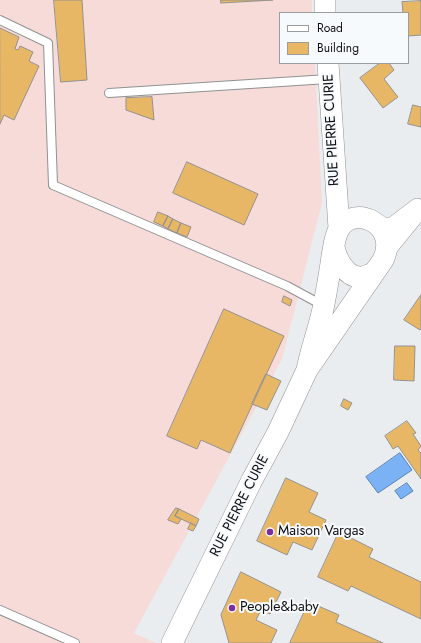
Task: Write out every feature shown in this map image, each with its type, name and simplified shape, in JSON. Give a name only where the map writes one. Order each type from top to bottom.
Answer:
[{"type":"street","points":[[325,0],[325,12]]},
{"type":"street","name":"RUE PIERRE CURIE","points":[[329,71],[336,198],[336,255],[350,274],[359,278],[372,274]]},
{"type":"street","name":"RUE PIERRE CURIE","points":[[336,198],[357,218],[365,218],[379,225]]},
{"type":"street","points":[[379,225],[392,225],[421,203]]},
{"type":"street","points":[[386,253],[421,210]]},
{"type":"street","points":[[336,238],[344,223],[357,218]]},
{"type":"street","points":[[379,225],[384,231],[386,238],[386,253]]},
{"type":"street","name":"RUE PIERRE CURIE","points":[[334,311],[336,238]]},
{"type":"street","name":"RUE PIERRE CURIE","points":[[178,641],[252,480],[278,432],[334,311],[372,274],[383,260],[386,253]]},
{"type":"lane","points":[[0,20],[48,43],[53,185],[287,286],[334,311]]},
{"type":"lane","points":[[109,93],[329,71]]},
{"type":"lane","points":[[0,610],[75,643]]},
{"type":"shaded area","points":[[0,0],[312,0],[312,12],[279,12],[279,64],[315,64],[322,203],[282,359],[134,633],[156,643],[0,643]]},
{"type":"water","points":[[400,453],[412,470],[378,493],[366,477]]},
{"type":"water","points":[[407,483],[413,491],[401,499],[395,491]]},
{"type":"building","points":[[54,0],[82,0],[87,80],[61,82]]},
{"type":"building","points":[[221,0],[273,0],[221,3]]},
{"type":"building","points":[[421,1],[421,35],[409,36],[409,12],[403,12],[402,2]]},
{"type":"building","points":[[0,28],[19,37],[15,49],[18,50],[20,46],[33,52],[29,61],[39,66],[14,120],[4,115],[0,124]]},
{"type":"building","points":[[379,64],[390,64],[394,70],[384,79],[398,97],[383,108],[360,78]]},
{"type":"building","points":[[152,97],[154,120],[126,110],[126,98]]},
{"type":"building","points":[[413,105],[421,107],[421,127],[408,124]]},
{"type":"building","points":[[187,162],[258,194],[244,225],[173,193]]},
{"type":"building","points":[[158,212],[168,216],[163,226],[154,222]]},
{"type":"building","points":[[168,216],[173,219],[168,229],[163,226]]},
{"type":"building","points":[[173,219],[181,223],[177,233],[168,229]]},
{"type":"building","points":[[181,223],[191,227],[187,237],[177,233]]},
{"type":"building","points":[[421,295],[421,328],[420,330],[404,320]]},
{"type":"building","points":[[284,296],[292,300],[290,306],[282,302]]},
{"type":"building","points":[[224,309],[284,336],[230,453],[201,440],[197,449],[167,436]]},
{"type":"building","points":[[395,346],[415,346],[414,381],[394,380]]},
{"type":"building","points":[[266,374],[281,381],[267,410],[252,404]]},
{"type":"building","points":[[344,399],[352,403],[348,410],[341,406]]},
{"type":"building","points":[[407,421],[416,433],[413,434],[421,446],[418,450],[421,453],[421,479],[398,446],[393,449],[385,436]]},
{"type":"building","points":[[286,478],[318,493],[309,512],[326,520],[312,550],[293,542],[287,555],[257,541]]},
{"type":"building","points":[[176,508],[179,509],[175,516],[181,519],[178,524],[168,520]]},
{"type":"building","points":[[179,509],[199,519],[196,526],[175,516]]},
{"type":"building","points":[[191,523],[196,526],[193,531],[188,529]]},
{"type":"building","points":[[339,532],[373,549],[369,557],[421,582],[421,619],[351,586],[348,591],[318,577]]},
{"type":"building","points":[[241,572],[281,592],[270,614],[261,610],[256,620],[277,630],[271,643],[229,643],[221,615]]},
{"type":"building","points":[[309,602],[339,615],[336,622],[383,643],[290,643]]},
{"type":"place","name":"Maison Vargas","points":[[270,532]]},
{"type":"place","name":"People&baby","points":[[232,608]]}]
